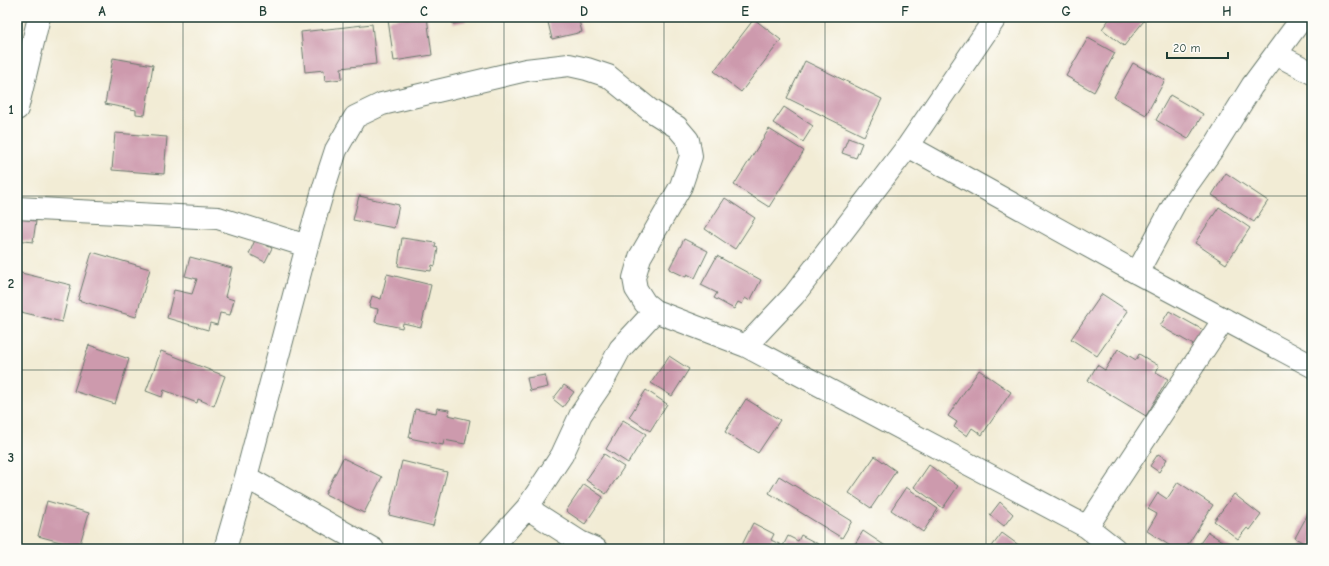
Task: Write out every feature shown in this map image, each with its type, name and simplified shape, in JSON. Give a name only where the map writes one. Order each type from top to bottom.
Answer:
[{"type":"street","points":[[17,109],[39,17]]},
{"type":"street","points":[[746,346],[794,295],[908,146],[996,17]]},
{"type":"street","points":[[1137,273],[1177,200],[1214,147],[1252,86],[1303,17]]},
{"type":"street","points":[[1276,54],[1312,73]]},
{"type":"street","points":[[225,549],[246,476],[307,246],[336,150],[355,117],[382,104],[441,89],[526,70],[569,65],[608,76],[650,110],[677,127],[688,140],[691,156],[681,186],[640,257],[634,278],[636,289],[645,303],[655,310],[746,346],[1087,527],[1115,549]]},
{"type":"street","points":[[908,146],[1137,273],[1312,366]]},
{"type":"street","points":[[17,208],[218,218],[307,246]]},
{"type":"street","points":[[490,549],[527,508],[562,455],[581,414],[602,383],[620,349],[655,310]]},
{"type":"street","points":[[1087,527],[1224,319]]},
{"type":"street","points":[[246,476],[373,549]]},
{"type":"street","points":[[527,508],[580,542],[596,549]]},
{"type":"building","points":[[406,17],[427,17],[432,55],[394,61],[388,20]]},
{"type":"building","points":[[452,17],[465,17],[466,21],[453,24]]},
{"type":"building","points":[[578,17],[582,32],[552,39],[547,18]]},
{"type":"building","points":[[1111,17],[1147,17],[1124,46],[1102,29]]},
{"type":"building","points":[[754,19],[781,40],[741,92],[714,71]]},
{"type":"building","points":[[372,24],[376,64],[341,68],[342,79],[325,81],[324,70],[305,72],[301,32]]},
{"type":"building","points":[[1088,38],[1115,53],[1094,92],[1066,76]]},
{"type":"building","points":[[113,58],[153,65],[145,115],[136,114],[136,110],[105,104]]},
{"type":"building","points":[[805,61],[882,99],[864,136],[787,98]]},
{"type":"building","points":[[1133,63],[1165,80],[1146,115],[1114,97]]},
{"type":"building","points":[[1170,95],[1203,114],[1188,139],[1156,120]]},
{"type":"building","points":[[784,107],[813,126],[803,142],[773,123]]},
{"type":"building","points":[[769,129],[804,151],[769,207],[734,185]]},
{"type":"building","points":[[115,133],[167,137],[164,174],[112,170]]},
{"type":"building","points":[[848,138],[862,143],[856,158],[842,153]]},
{"type":"building","points":[[1226,173],[1268,201],[1254,222],[1212,195]]},
{"type":"building","points":[[359,196],[399,205],[394,228],[353,220]]},
{"type":"building","points":[[725,198],[755,218],[735,249],[705,229]]},
{"type":"building","points":[[1219,207],[1250,228],[1226,264],[1195,243]]},
{"type":"building","points":[[17,219],[36,221],[33,242],[17,240]]},
{"type":"building","points":[[402,238],[436,243],[435,247],[438,248],[435,266],[432,265],[431,271],[398,266]]},
{"type":"building","points":[[684,239],[708,251],[695,278],[687,274],[686,277],[669,269]]},
{"type":"building","points":[[255,240],[272,248],[265,262],[249,254]]},
{"type":"building","points":[[92,252],[150,269],[136,317],[78,300]]},
{"type":"building","points":[[717,256],[761,280],[750,301],[745,298],[742,304],[738,302],[734,309],[714,298],[717,293],[701,285]]},
{"type":"building","points":[[190,257],[232,268],[225,297],[234,300],[230,315],[220,313],[217,325],[210,323],[208,330],[167,318],[174,290],[192,294],[197,279],[185,276]]},
{"type":"building","points":[[17,272],[71,285],[62,322],[17,311]]},
{"type":"building","points":[[387,274],[431,285],[421,327],[403,323],[402,328],[375,322],[378,309],[369,307],[372,296],[381,299]]},
{"type":"building","points":[[1102,294],[1128,311],[1097,356],[1071,339]]},
{"type":"building","points":[[1169,311],[1205,331],[1197,347],[1160,326]]},
{"type":"building","points":[[89,345],[129,359],[115,404],[74,391]]},
{"type":"building","points":[[1118,349],[1136,360],[1139,354],[1159,366],[1156,372],[1168,379],[1146,416],[1088,381],[1097,365],[1105,370]]},
{"type":"building","points":[[161,351],[225,376],[214,406],[198,399],[197,403],[164,390],[162,397],[146,391]]},
{"type":"building","points":[[669,356],[689,369],[672,396],[651,383]]},
{"type":"building","points":[[979,370],[1011,392],[982,435],[972,428],[967,436],[954,427],[957,422],[948,416]]},
{"type":"building","points":[[545,375],[548,387],[530,391],[527,378]]},
{"type":"building","points":[[564,385],[574,392],[563,407],[553,399]]},
{"type":"building","points":[[646,390],[667,404],[650,431],[629,417]]},
{"type":"building","points":[[746,399],[780,420],[758,453],[725,432]]},
{"type":"building","points":[[437,408],[449,410],[448,415],[470,420],[465,444],[444,440],[443,445],[409,438],[415,409],[436,413]]},
{"type":"building","points":[[623,420],[646,434],[628,463],[606,449]]},
{"type":"building","points":[[604,454],[624,467],[606,494],[586,480]]},
{"type":"building","points":[[1158,454],[1167,459],[1159,472],[1150,466]]},
{"type":"building","points":[[875,456],[896,471],[871,508],[849,493]]},
{"type":"building","points":[[343,458],[382,477],[364,513],[325,494]]},
{"type":"building","points":[[402,461],[447,472],[433,526],[389,515]]},
{"type":"building","points":[[929,465],[958,486],[943,508],[914,487]]},
{"type":"building","points":[[779,476],[852,521],[842,538],[769,493]]},
{"type":"building","points":[[1178,482],[1213,505],[1185,549],[1175,549],[1147,531],[1157,514],[1148,509],[1158,493],[1167,499]]},
{"type":"building","points":[[584,484],[603,497],[585,524],[566,511]]},
{"type":"building","points":[[906,487],[938,509],[923,532],[891,510]]},
{"type":"building","points":[[1234,494],[1261,515],[1250,530],[1247,528],[1238,539],[1214,521]]},
{"type":"building","points":[[47,501],[89,513],[79,547],[38,536]]},
{"type":"building","points":[[1000,502],[1013,514],[1004,526],[990,515]]},
{"type":"building","points":[[1309,512],[1312,513],[1312,549],[1304,549],[1300,546],[1302,542],[1295,538]]},
{"type":"building","points":[[753,523],[774,534],[771,540],[783,546],[788,536],[798,541],[801,535],[818,544],[815,549],[740,549]]},
{"type":"building","points":[[863,531],[890,549],[852,549]]},
{"type":"building","points":[[1208,532],[1234,549],[1196,549]]},
{"type":"building","points":[[1002,533],[1024,549],[990,549]]}]
